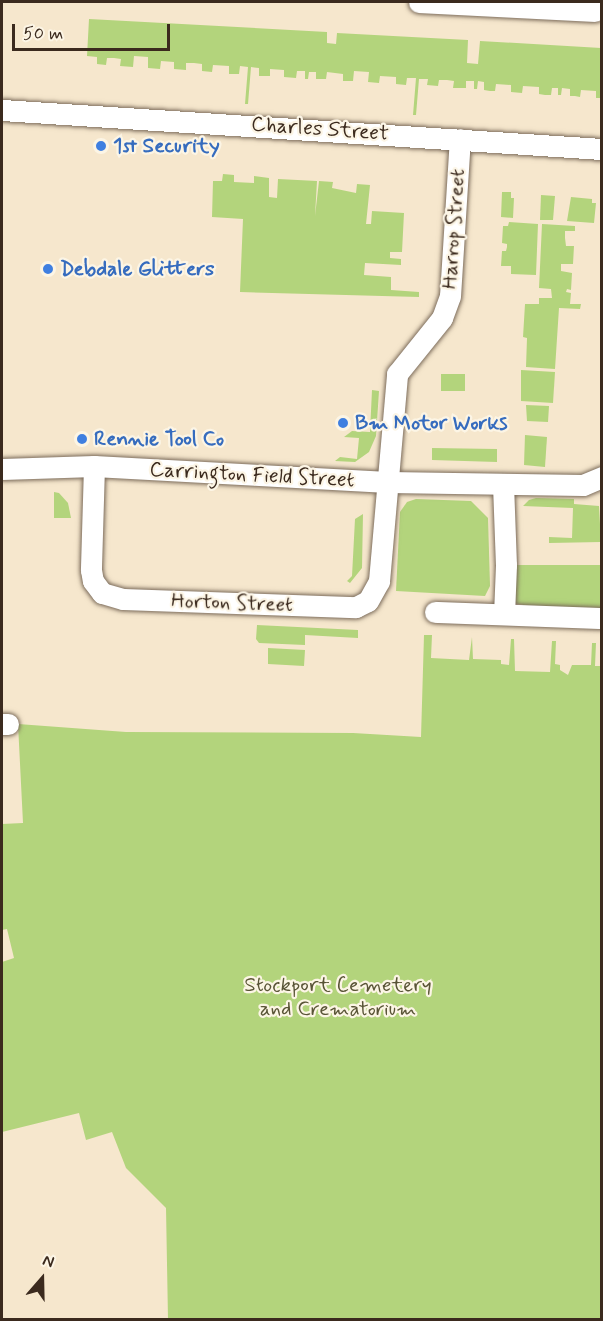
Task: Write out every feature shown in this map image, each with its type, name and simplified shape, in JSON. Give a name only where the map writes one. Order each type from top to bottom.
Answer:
[{"type":"street","points":[[419,2],[595,11]]},
{"type":"street","name":"Charles Street","points":[[2,110],[602,149]]},
{"type":"street","name":"Harrop Street","points":[[388,482],[397,374],[442,318],[450,299],[460,139]]},
{"type":"street","name":"Carrington Field Street","points":[[2,469],[94,466],[388,482],[503,484],[583,485],[602,477]]},
{"type":"street","name":"Horton Street","points":[[94,466],[91,570],[93,581],[102,593],[123,599],[356,607],[368,601],[379,581],[388,482]]},
{"type":"street","points":[[503,484],[506,565],[504,614]]},
{"type":"street","points":[[435,612],[602,618]]},
{"type":"green space","points":[[89,19],[327,32],[327,43],[336,44],[337,33],[468,40],[467,63],[478,64],[480,41],[601,48],[601,98],[596,98],[596,91],[581,90],[580,97],[570,96],[570,89],[562,88],[561,95],[558,95],[558,88],[552,88],[551,95],[545,95],[539,94],[539,87],[523,86],[522,93],[511,92],[511,85],[496,84],[495,91],[490,91],[484,90],[484,82],[478,81],[477,89],[474,89],[474,81],[466,81],[466,88],[453,88],[454,81],[439,80],[438,86],[427,85],[428,79],[419,79],[416,115],[413,115],[416,78],[407,78],[406,85],[396,84],[396,77],[380,76],[379,83],[368,82],[369,72],[354,71],[353,81],[343,81],[343,74],[327,72],[326,79],[316,79],[316,72],[309,72],[308,79],[305,79],[305,71],[297,71],[296,78],[284,77],[284,70],[270,69],[270,76],[259,76],[259,68],[251,67],[248,104],[245,104],[248,67],[240,66],[239,74],[229,74],[229,66],[213,65],[212,72],[202,71],[202,64],[194,63],[186,63],[186,70],[174,69],[174,62],[161,61],[160,69],[148,68],[148,57],[134,56],[133,67],[120,66],[121,59],[114,58],[107,58],[106,65],[97,64],[97,57],[87,56]]},
{"type":"green space","points":[[223,174],[234,175],[234,182],[254,183],[254,176],[269,178],[269,197],[277,198],[278,179],[317,181],[315,216],[319,181],[333,182],[332,188],[356,193],[357,184],[370,185],[366,224],[371,224],[372,211],[404,213],[402,252],[390,252],[390,258],[401,259],[401,265],[365,263],[364,275],[391,277],[391,290],[419,292],[419,297],[240,292],[243,219],[212,217],[213,181],[222,181]]},
{"type":"green space","points":[[502,192],[511,192],[511,198],[514,198],[513,218],[501,217]]},
{"type":"green space","points":[[541,195],[555,196],[553,220],[540,220]]},
{"type":"green space","points":[[571,197],[592,199],[592,203],[596,203],[594,223],[567,221]]},
{"type":"green space","points":[[509,222],[538,224],[536,275],[511,274],[511,266],[501,266],[502,251],[506,251],[507,247],[507,244],[502,243],[503,226],[508,226]]},
{"type":"green space","points":[[542,224],[575,226],[575,231],[565,231],[566,246],[574,246],[573,264],[561,264],[561,271],[572,273],[571,290],[567,289],[566,292],[571,293],[570,304],[581,304],[580,309],[559,308],[555,369],[526,367],[527,338],[523,337],[525,304],[539,304],[539,298],[552,298],[551,289],[539,288]]},
{"type":"green space","points":[[521,370],[555,372],[553,403],[521,401]]},
{"type":"green space","points":[[441,374],[465,374],[465,391],[441,391]]},
{"type":"green space","points":[[372,390],[379,391],[376,436],[369,452],[355,462],[335,461],[340,457],[357,459],[359,438],[344,437],[352,431],[370,432]]},
{"type":"green space","points":[[526,405],[549,406],[548,422],[527,421]]},
{"type":"green space","points":[[525,435],[547,437],[545,467],[524,465]]},
{"type":"green space","points":[[432,448],[497,449],[497,462],[432,460]]},
{"type":"green space","points":[[54,492],[59,493],[68,503],[71,518],[54,518]]},
{"type":"green space","points":[[536,498],[574,499],[574,504],[599,506],[601,542],[549,543],[549,537],[572,538],[573,508],[523,506],[529,500]]},
{"type":"green space","points":[[416,499],[471,501],[488,518],[490,586],[485,596],[396,591],[400,512],[407,502]]},
{"type":"green space","points":[[363,514],[362,568],[350,583],[347,581],[352,576],[355,519]]},
{"type":"green space","points":[[506,565],[601,565],[601,608],[533,607],[504,601]]},
{"type":"green space","points":[[257,625],[358,630],[358,638],[305,635],[305,645],[259,643],[256,639]]},
{"type":"green space","name":"Stockport Cemetery and Crematorium","points":[[424,635],[432,635],[431,658],[469,660],[472,637],[473,659],[501,660],[501,664],[509,665],[511,639],[514,639],[515,671],[550,672],[552,641],[556,641],[555,664],[560,665],[560,670],[568,675],[572,665],[591,665],[592,643],[596,643],[595,666],[602,666],[601,1319],[168,1319],[166,1208],[126,1168],[112,1132],[86,1140],[79,1113],[2,1132],[2,962],[14,958],[7,929],[2,930],[2,824],[23,823],[18,724],[126,732],[353,733],[421,737]]},
{"type":"green space","points":[[268,648],[305,650],[304,666],[268,664]]},
{"type":"place","name":"1st Security","points":[[101,146]]},
{"type":"place","name":"Debdale Glitters","points":[[48,269]]},
{"type":"place","name":"Bm Motor Works","points":[[343,423]]},
{"type":"place","name":"Rennie Tool Co","points":[[82,439]]}]
